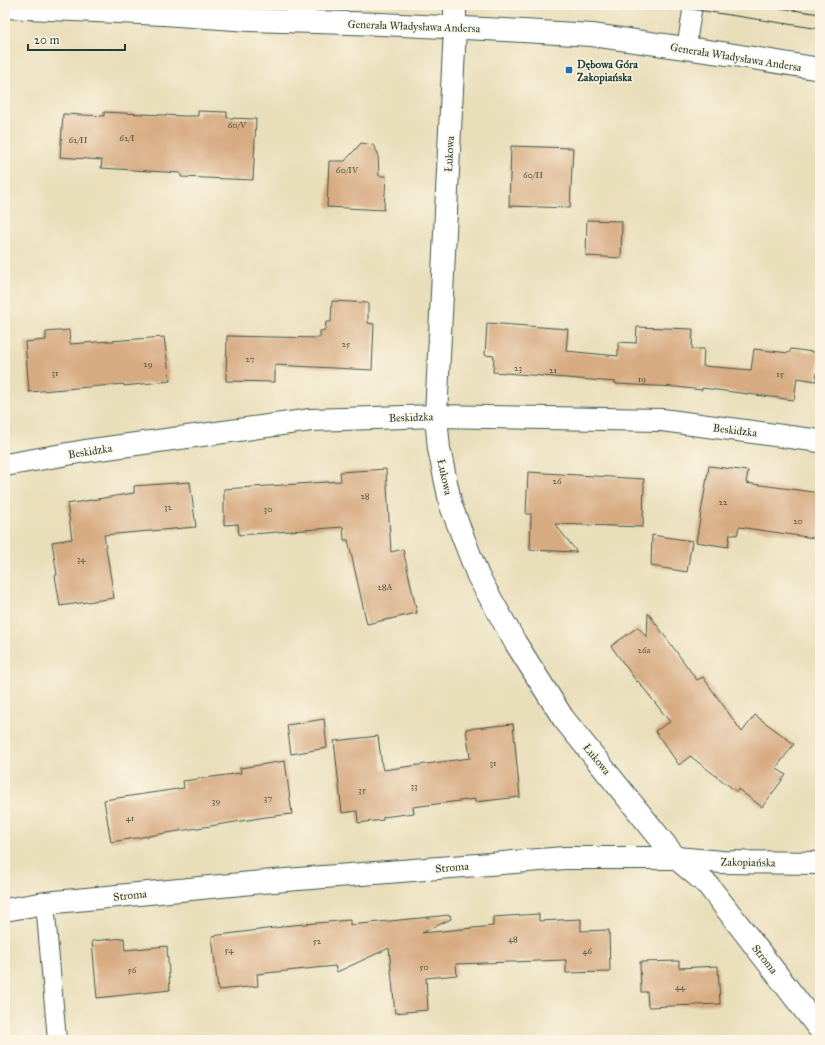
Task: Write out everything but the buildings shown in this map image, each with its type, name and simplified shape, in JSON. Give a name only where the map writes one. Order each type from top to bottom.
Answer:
[{"type":"street","name":"Łukowa","points":[[455,5],[436,416],[439,449],[451,506],[478,576],[515,642],[563,718],[676,858]]},
{"type":"street","name":"Generała Władysława Andersa","points":[[5,6],[250,20],[592,35],[728,54],[820,69]]},
{"type":"street","name":"Beskidzka","points":[[5,465],[85,451],[311,420],[436,416],[662,420],[820,441]]},
{"type":"street","name":"Stroma","points":[[5,910],[45,904],[273,881],[565,858],[676,858],[708,885],[820,1030]]},
{"type":"street","name":"Zakopiańska","points":[[676,858],[722,862],[820,863]]},
{"type":"lane","points":[[686,49],[693,5]]},
{"type":"lane","points":[[45,904],[57,1040]]},
{"type":"tram line","points":[[665,5],[820,29]]},
{"type":"tram line","points":[[759,5],[820,14]]},
{"type":"place","name":"Dębowa Góra Zakopiańska","points":[[569,70]]}]
